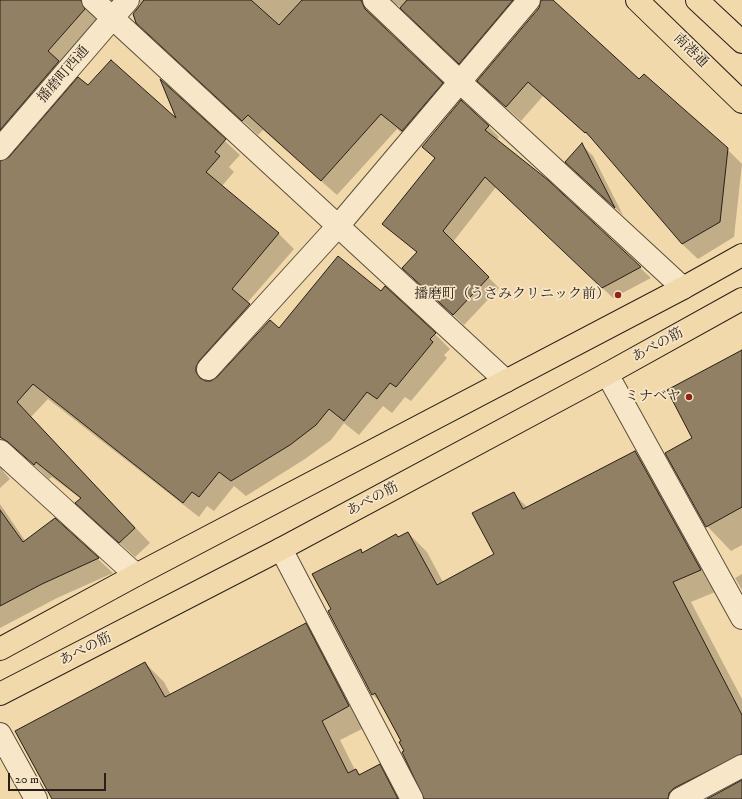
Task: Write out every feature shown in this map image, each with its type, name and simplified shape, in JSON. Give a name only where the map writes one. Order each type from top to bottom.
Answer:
[{"type":"main road","name":"南港通","points":[[637,0],[742,102]]},
{"type":"main road","points":[[697,0],[742,42]]},
{"type":"main road","points":[[0,649],[136,575],[683,288],[742,255]]},
{"type":"main road","name":"あべの筋","points":[[0,694],[281,549],[607,374],[742,299]]},
{"type":"street","points":[[93,0],[506,381]]},
{"type":"street","name":"播磨町西通","points":[[0,149],[128,0]]},
{"type":"street","points":[[374,0],[459,81],[683,288]]},
{"type":"street","points":[[208,369],[338,226],[529,0]]},
{"type":"street","points":[[607,374],[742,618]]},
{"type":"street","points":[[0,451],[136,575]]},
{"type":"street","points":[[281,549],[412,799]]},
{"type":"street","points":[[0,734],[36,799]]},
{"type":"street","points":[[680,799],[742,766]]},
{"type":"building","points":[[0,0],[81,0],[85,9],[48,51],[59,61],[0,130]]},
{"type":"building","points":[[144,0],[251,0],[279,25],[302,0],[361,0],[365,9],[443,83],[402,131],[381,114],[321,181],[248,115],[242,121],[136,23],[133,14]]},
{"type":"building","points":[[407,0],[513,0],[459,64],[400,8]]},
{"type":"building","points":[[541,0],[553,0],[639,79],[644,74],[728,148],[720,222],[682,244],[586,132],[585,133],[528,82],[506,107],[477,81],[539,8]]},
{"type":"building","points":[[111,60],[176,118],[160,79],[226,139],[215,152],[220,156],[206,172],[279,233],[232,289],[250,304],[199,361],[196,367],[196,372],[200,378],[206,381],[211,381],[217,377],[270,320],[279,328],[338,256],[381,291],[385,286],[436,333],[430,339],[433,342],[396,387],[390,383],[377,399],[367,392],[344,421],[329,409],[316,425],[290,445],[231,481],[219,472],[199,497],[192,492],[183,503],[33,384],[17,402],[135,528],[119,543],[75,503],[81,498],[36,462],[34,465],[8,442],[0,437],[0,161],[9,157],[78,77],[88,85]]},
{"type":"building","points":[[461,100],[489,126],[485,130],[548,180],[641,267],[602,288],[485,177],[443,231],[489,277],[453,315],[402,268],[417,252],[382,224],[435,158],[422,147]]},
{"type":"building","points":[[582,143],[615,208],[565,162]]},
{"type":"building","points":[[742,350],[742,507],[706,527],[665,453],[692,438],[667,390]]},
{"type":"building","points":[[635,451],[701,570],[673,582],[742,715],[742,754],[674,788],[669,793],[668,799],[424,799],[402,752],[404,751],[399,742],[401,741],[375,693],[372,695],[328,611],[331,609],[312,574],[361,549],[362,553],[396,534],[398,537],[408,532],[437,585],[494,554],[472,513],[514,492],[523,509]]},
{"type":"building","points":[[0,510],[23,542],[55,518],[99,558],[42,584],[0,606]]},
{"type":"building","points":[[306,623],[349,706],[322,721],[348,773],[356,769],[359,775],[380,764],[398,799],[52,799],[15,731],[145,662],[165,697]]},
{"type":"building","points":[[742,780],[742,799],[707,799]]},
{"type":"place","name":"播磨町（うさみクリニック前）","points":[[618,295]]},
{"type":"place","name":"ミナベヤ","points":[[689,397]]}]
